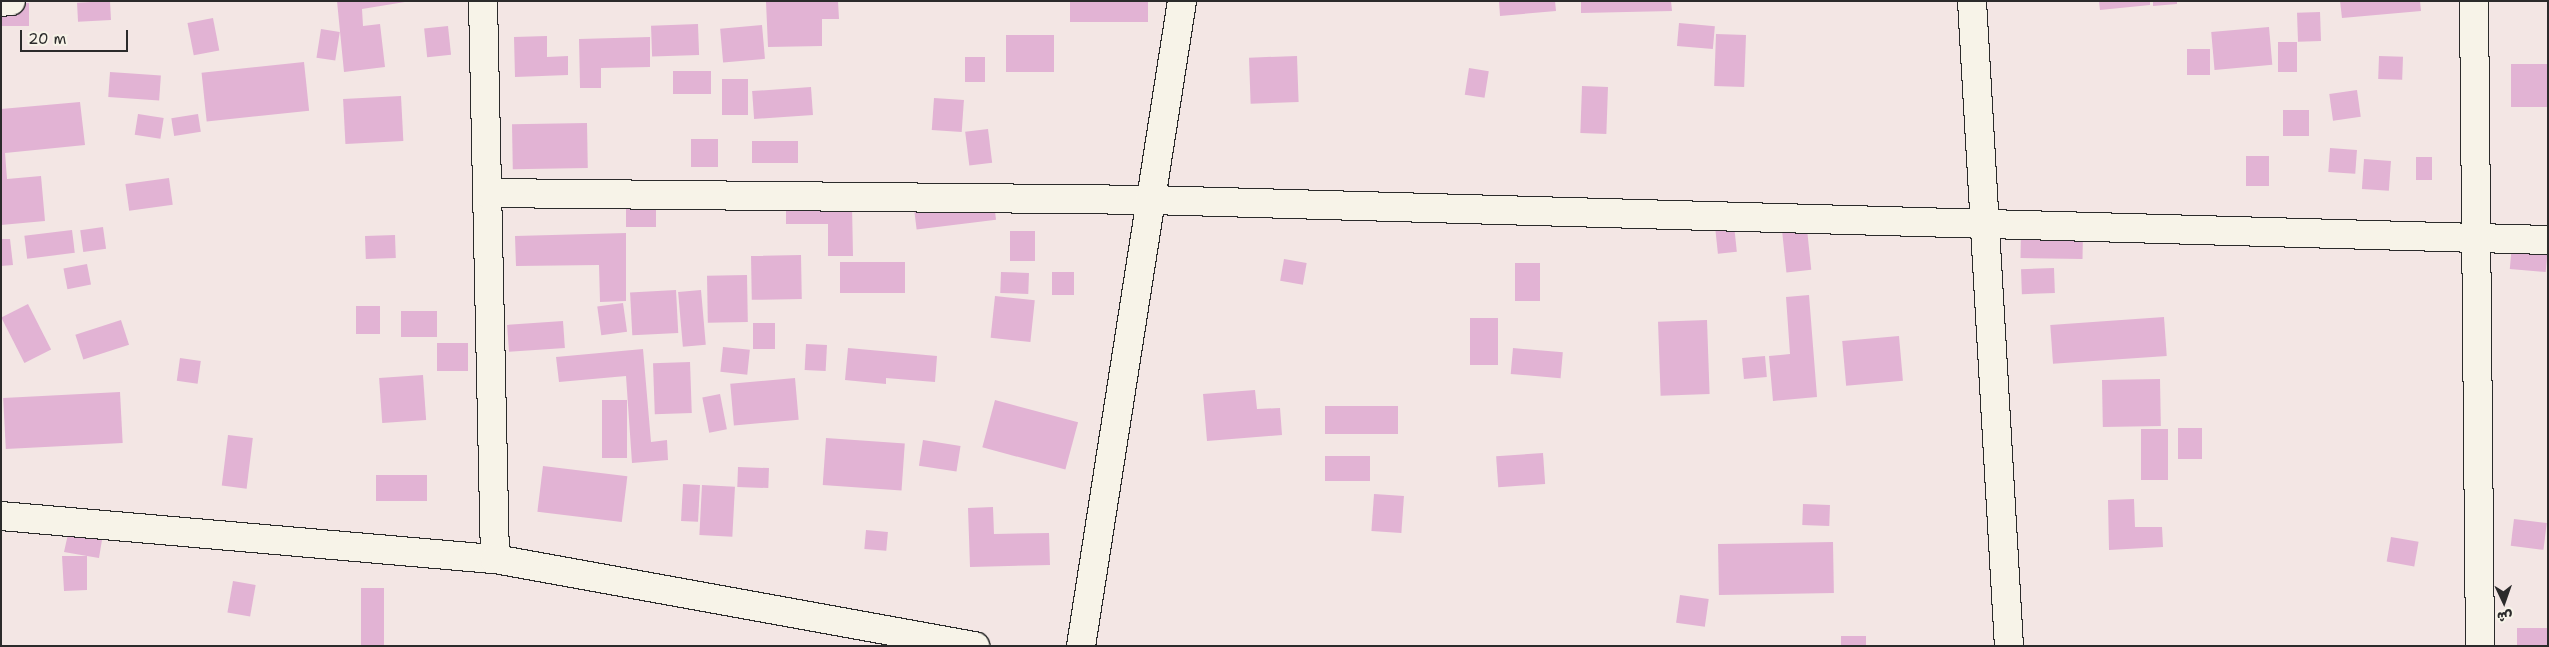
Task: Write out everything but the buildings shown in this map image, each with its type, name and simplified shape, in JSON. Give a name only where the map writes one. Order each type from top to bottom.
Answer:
[{"type":"street","points":[[1,2],[11,1]]},
{"type":"street","points":[[484,1],[495,559]]},
{"type":"street","points":[[1081,646],[1182,1]]},
{"type":"street","points":[[1972,1],[2009,646]]},
{"type":"street","points":[[2474,1],[2480,646]]},
{"type":"street","points":[[488,194],[1150,200],[1984,227],[2548,240]]},
{"type":"street","points":[[1,516],[495,559],[975,646]]}]
